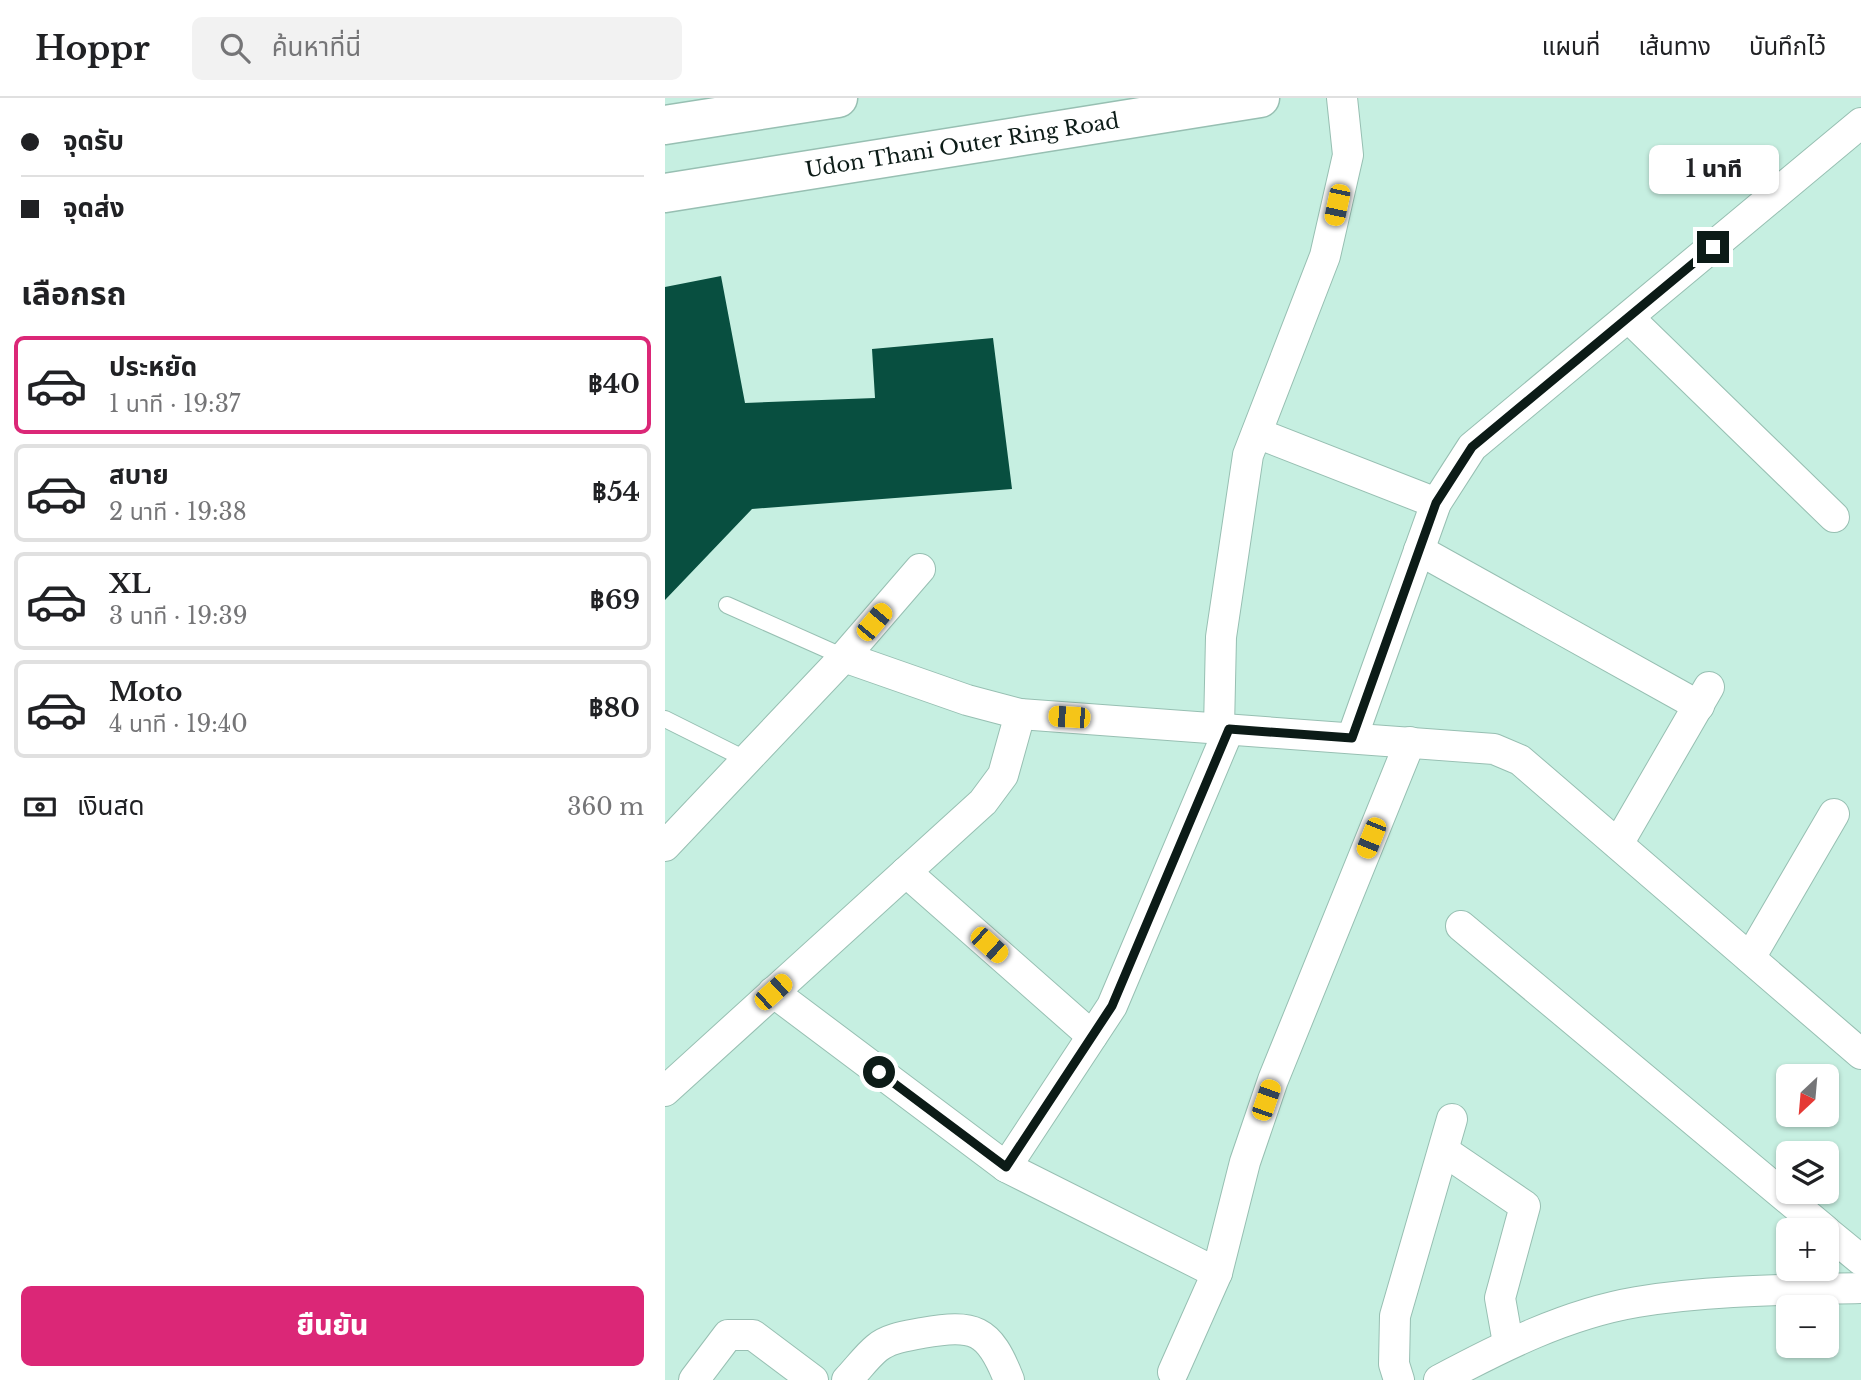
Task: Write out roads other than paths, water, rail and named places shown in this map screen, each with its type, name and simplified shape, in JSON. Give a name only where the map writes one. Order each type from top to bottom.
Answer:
[{"type":"main road","points":[[665,125],[838,98]]},
{"type":"main road","name":"Udon Thani Outer Ring Road","points":[[665,193],[1260,98]]},
{"type":"street","points":[[1006,1167],[1112,1006],[1224,728],[1221,637],[1248,455],[1325,256],[1348,155],[1342,98]]},
{"type":"street","points":[[1352,738],[1436,503],[1472,447],[1861,123]]},
{"type":"street","points":[[1629,318],[1835,517]]},
{"type":"street","points":[[1257,433],[1436,503]]},
{"type":"street","points":[[1419,550],[1704,697],[1618,844]]},
{"type":"street","points":[[665,846],[844,657],[920,569]]},
{"type":"street","points":[[844,657],[967,701],[1020,714],[1494,748],[1520,760],[1861,1054]]},
{"type":"street","points":[[665,1091],[983,802],[1003,775],[1020,714]]},
{"type":"street","points":[[1173,1372],[1217,1273],[1245,1162],[1273,1080],[1410,742]]},
{"type":"street","points":[[1750,958],[1835,814]]},
{"type":"street","points":[[906,872],[1092,1036]]},
{"type":"street","points":[[1461,926],[1810,1218]]},
{"type":"street","points":[[773,992],[1006,1167],[1217,1273]]},
{"type":"street","points":[[1399,1380],[1394,1364],[1395,1316],[1453,1119]]},
{"type":"street","points":[[1444,1152],[1525,1206],[1500,1298],[1508,1343]]},
{"type":"street","points":[[1839,1242],[1861,1260]]},
{"type":"street","points":[[1439,1380],[1508,1343],[1559,1324],[1634,1303],[1714,1292],[1861,1288]]},
{"type":"street","points":[[847,1380],[877,1348],[888,1341],[962,1327],[974,1331],[986,1340],[1002,1362],[1009,1380]]},
{"type":"street","points":[[694,1380],[728,1335],[753,1335],[813,1380]]},
{"type":"lane","points":[[727,605],[844,657]]},
{"type":"lane","points":[[665,719],[747,760]]}]
